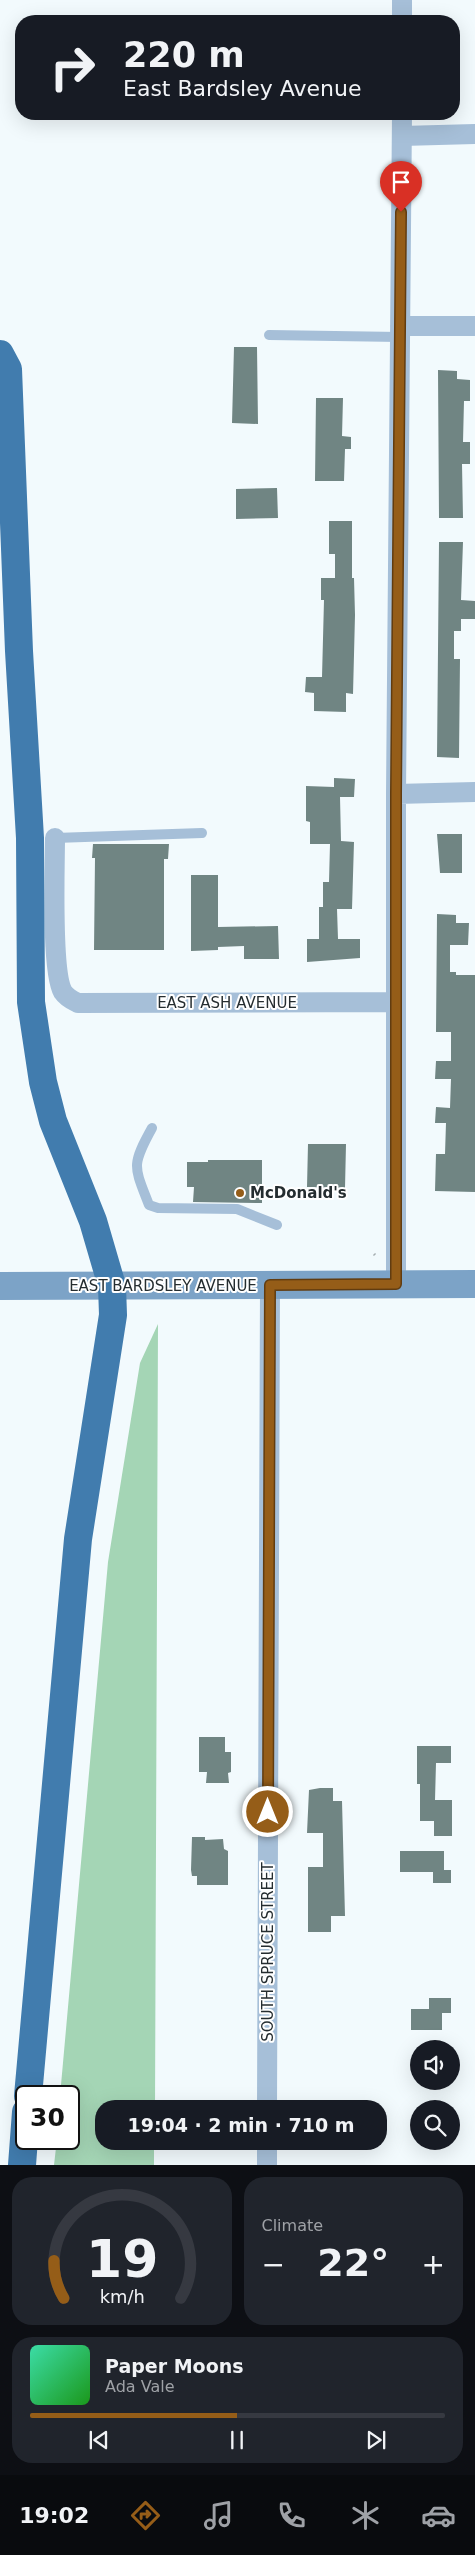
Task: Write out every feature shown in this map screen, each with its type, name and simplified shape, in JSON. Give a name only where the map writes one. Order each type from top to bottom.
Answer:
[{"type":"highway","points":[[0,354],[8,368],[19,651],[30,838],[30,977],[33,1022],[43,1082],[53,1121],[93,1221],[112,1286],[114,1319],[78,1539],[29,2085]]},
{"type":"highway","points":[[22,2165],[23,2150]]},
{"type":"main road","name":"EAST BARDSLEY AVENUE","points":[[0,1286],[475,1284]]},
{"type":"street","points":[[402,0],[402,15]]},
{"type":"street","points":[[396,1284],[396,794],[402,120]]},
{"type":"street","points":[[402,136],[475,134]]},
{"type":"street","points":[[400,332],[475,326]]},
{"type":"street","points":[[396,794],[475,792]]},
{"type":"street","name":"EAST ASH AVENUE","points":[[55,838],[56,962],[63,992],[69,999],[78,1003],[396,1002]]},
{"type":"street","name":"SOUTH SPRUCE STREET","points":[[267,2100],[270,1285]]},
{"type":"street","points":[[267,2150],[267,2165]]},
{"type":"lane","points":[[269,335],[400,332]]},
{"type":"lane","points":[[55,838],[202,833]]},
{"type":"lane","points":[[152,1128],[138,1154],[135,1170],[149,1205],[158,1208],[237,1209],[277,1225]]},
{"type":"green space","points":[[158,1324],[155,2100],[95,2100],[95,2150],[154,2150],[154,2165],[54,2165],[56,2150],[80,2150],[80,2085],[61,2085],[108,1562],[140,1363]]},
{"type":"building","points":[[234,347],[257,347],[258,424],[232,423]]},
{"type":"building","points":[[438,370],[457,371],[457,379],[470,380],[470,401],[464,401],[463,442],[470,442],[470,464],[462,464],[463,518],[439,518]]},
{"type":"building","points":[[316,398],[343,398],[342,436],[351,437],[351,449],[345,449],[344,481],[315,481]]},
{"type":"building","points":[[277,488],[278,518],[236,519],[236,489]]},
{"type":"building","points":[[329,521],[352,521],[352,578],[354,578],[355,615],[353,694],[346,693],[346,712],[314,711],[314,693],[305,692],[306,677],[322,677],[324,600],[321,600],[321,578],[335,578],[335,554],[329,554]]},
{"type":"building","points":[[439,542],[463,542],[461,600],[475,601],[475,619],[461,619],[461,631],[454,631],[454,659],[460,659],[459,758],[437,757]]},
{"type":"building","points":[[334,778],[355,779],[354,797],[340,797],[341,841],[354,842],[352,909],[337,909],[338,939],[360,939],[360,958],[307,962],[307,939],[319,939],[319,907],[323,907],[323,882],[329,882],[330,844],[310,844],[310,822],[306,821],[306,786],[334,787]]},
{"type":"building","points":[[437,834],[462,834],[462,873],[440,873]]},
{"type":"building","points":[[93,844],[169,844],[168,859],[164,859],[164,950],[94,950],[95,858],[92,858]]},
{"type":"building","points":[[191,875],[218,875],[218,927],[278,926],[279,959],[244,959],[244,946],[218,947],[218,950],[191,951]]},
{"type":"building","points":[[437,914],[456,915],[456,923],[469,923],[468,945],[450,945],[450,972],[456,972],[456,975],[475,975],[475,1192],[435,1191],[436,1154],[445,1154],[446,1123],[435,1123],[436,1107],[450,1108],[451,1079],[435,1079],[436,1061],[451,1061],[451,1032],[436,1032]]},
{"type":"building","points":[[308,1144],[346,1144],[345,1188],[307,1187]]},
{"type":"building","points":[[208,1160],[262,1160],[262,1203],[193,1202],[194,1187],[187,1187],[187,1162],[208,1162]]},
{"type":"building","points":[[199,1737],[225,1737],[225,1752],[231,1752],[231,1772],[228,1773],[229,1783],[206,1783],[207,1772],[199,1772]]},
{"type":"building","points":[[417,1746],[451,1746],[451,1763],[436,1763],[435,1800],[452,1800],[452,1836],[434,1836],[434,1821],[420,1821],[420,1784],[417,1784]]},
{"type":"building","points":[[333,1788],[333,1801],[342,1801],[345,1916],[331,1916],[331,1932],[308,1932],[308,1867],[323,1867],[323,1833],[307,1833],[309,1790]]},
{"type":"building","points":[[192,1837],[205,1837],[205,1840],[223,1839],[224,1849],[228,1851],[228,1885],[197,1885],[197,1876],[192,1876],[191,1870]]},
{"type":"building","points":[[400,1851],[444,1851],[444,1870],[451,1870],[451,1883],[433,1883],[433,1872],[400,1872]]},
{"type":"building","points":[[429,1998],[451,1998],[451,2013],[442,2013],[442,2030],[411,2030],[411,2009],[429,2009]]},
{"type":"place","name":"McDonald's","points":[[240,1193]]},
{"type":"route","points":[[268,1812],[270,1285],[396,1284],[396,794],[401,212]]}]
